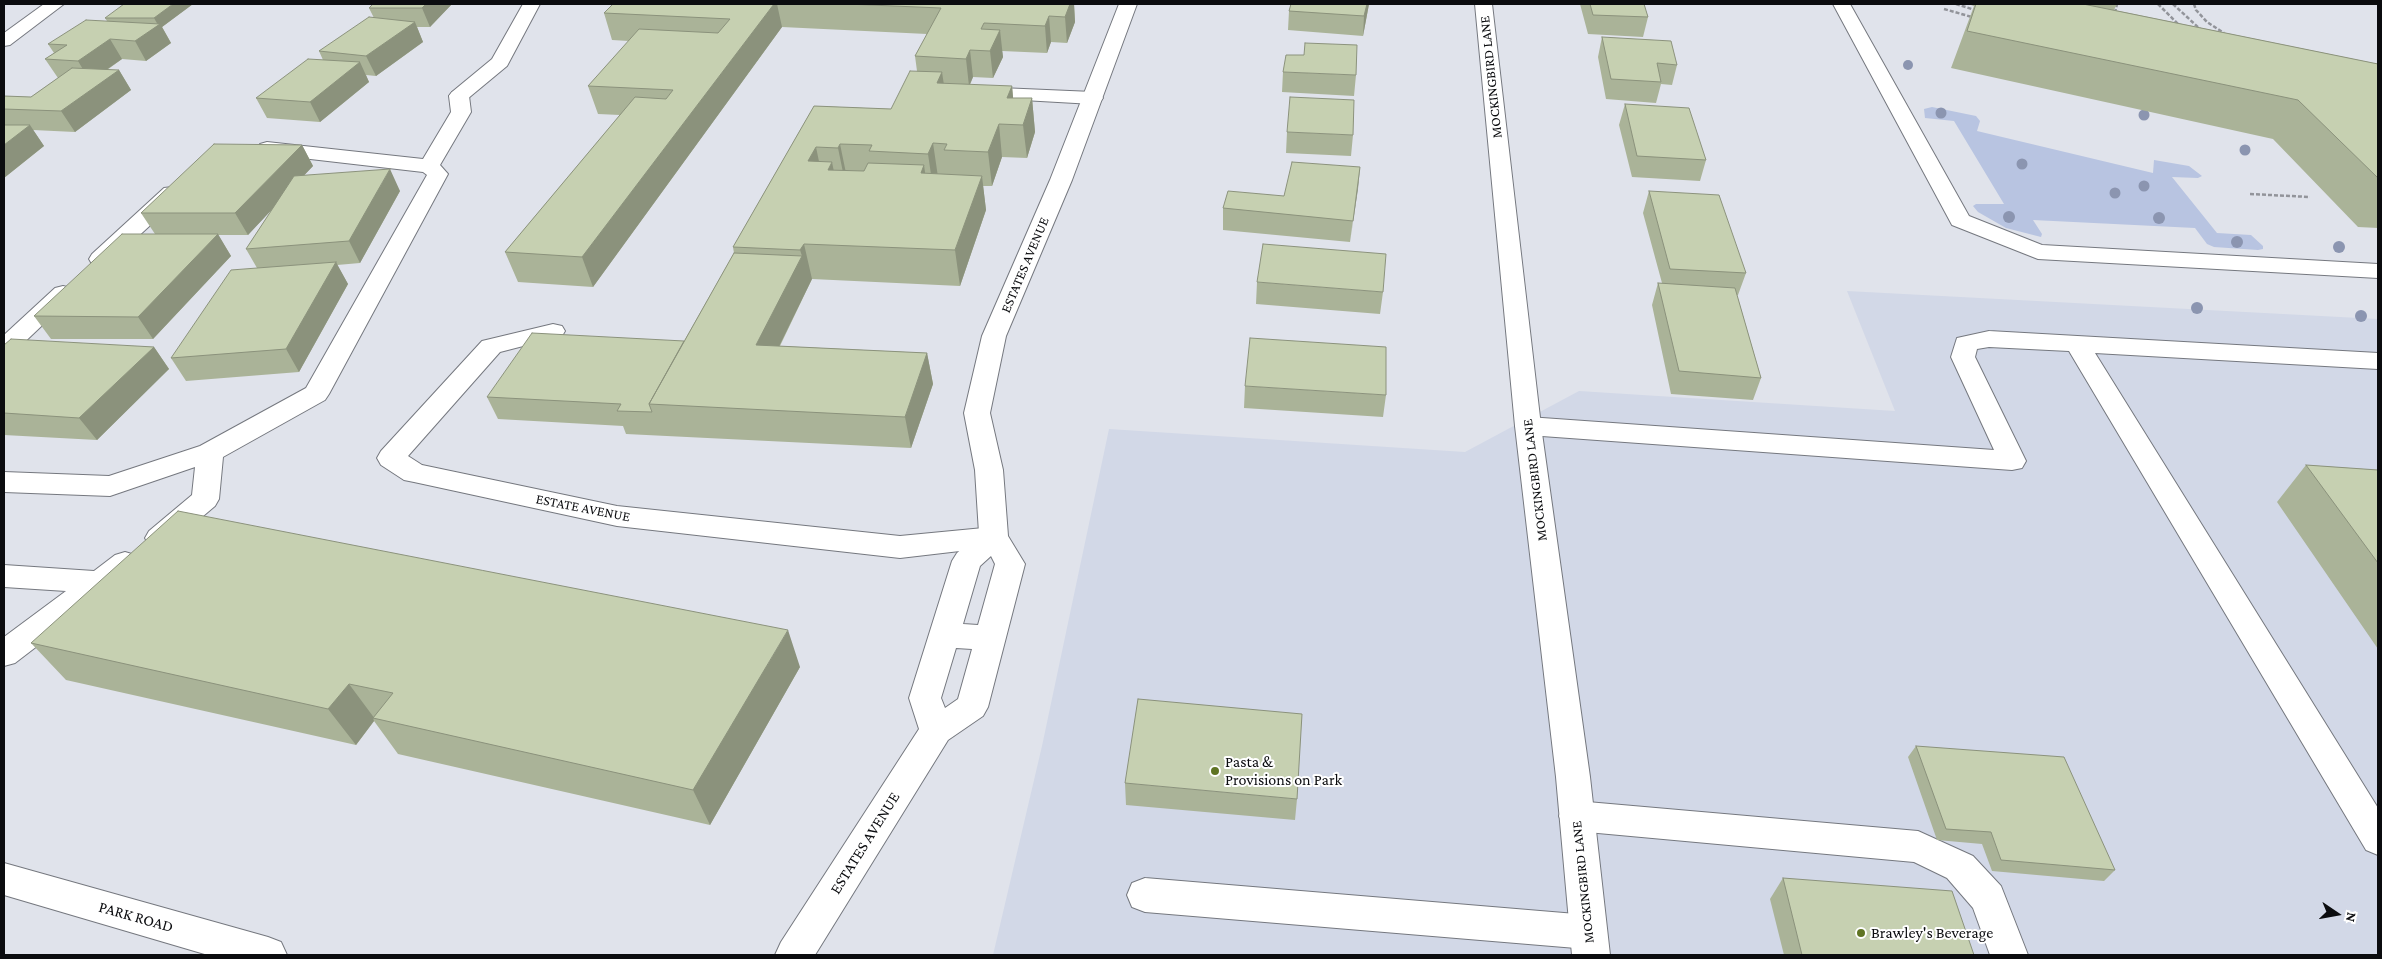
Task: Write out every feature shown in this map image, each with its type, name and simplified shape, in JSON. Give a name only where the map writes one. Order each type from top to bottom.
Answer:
[{"type":"street","points":[[4,41],[55,4]]},
{"type":"street","points":[[429,166],[461,112],[459,96],[500,62],[532,4]]},
{"type":"street","name":"ESTATES AVENUE","points":[[794,955],[936,730],[972,707],[992,638],[1010,564],[994,537],[989,470],[977,413],[992,346],[1062,180],[1128,4]]},
{"type":"street","name":"MOCKINGBIRD LANE","points":[[1483,4],[1528,426],[1590,944]]},
{"type":"street","points":[[1841,4],[1960,220],[2038,252],[2378,271]]},
{"type":"street","points":[[963,92],[1092,98]]},
{"type":"street","points":[[4,482],[110,486],[210,452],[316,394],[438,174],[429,166],[244,145]]},
{"type":"street","points":[[4,348],[189,177]]},
{"type":"street","name":"ESTATE AVENUE","points":[[553,332],[491,346],[391,458],[414,473],[616,516],[900,547],[994,537]]},
{"type":"street","points":[[1528,426],[2012,461],[1963,356],[1966,343],[1988,339],[2378,361]]},
{"type":"street","points":[[2078,345],[2378,839]]},
{"type":"street","points":[[4,654],[164,534],[205,499],[210,452]]},
{"type":"street","points":[[936,730],[925,698],[967,562],[994,537]]},
{"type":"street","points":[[4,576],[100,582]]},
{"type":"street","points":[[945,636],[992,638]]},
{"type":"street","points":[[1576,816],[1918,848],[1960,867],[1988,898],[2009,955]]},
{"type":"street","name":"PARK ROAD","points":[[4,879],[268,955]]},
{"type":"street","points":[[1145,895],[1590,944]]},
{"type":"path","points":[[1956,4],[1983,13]]},
{"type":"path","points":[[2114,19],[2117,4]]},
{"type":"path","points":[[2158,4],[2185,29]]},
{"type":"path","points":[[2173,4],[2193,24],[2208,34]]},
{"type":"path","points":[[2194,4],[2196,10],[2207,22],[2232,37]]},
{"type":"path","points":[[1944,9],[1973,17]]},
{"type":"path","points":[[2215,33],[2222,32]]},
{"type":"path","points":[[2250,194],[2310,197]]},
{"type":"shaded area","points":[[1932,107],[1976,116],[1980,121],[1977,131],[2153,173],[2154,160],[2189,166],[2202,176],[2198,178],[2172,177],[2217,233],[2251,235],[2263,246],[2263,249],[2214,247],[2207,244],[2195,228],[2033,220],[2042,234],[2041,237],[2006,228],[1978,212],[1973,206],[1976,204],[2004,204],[1954,121],[1925,118],[1924,109]]},
{"type":"shaded area","points":[[1847,291],[2378,319],[2378,955],[993,955],[1042,746],[1109,429],[1465,452],[1579,391],[1895,411]]},
{"type":"building","points":[[124,4],[173,4],[154,18],[105,18]]},
{"type":"building","points":[[373,4],[426,4],[422,8],[369,8]]},
{"type":"building","points":[[613,4],[774,4],[582,257],[505,252],[635,97],[666,99],[673,90],[588,86],[639,29],[718,33],[730,19],[604,13]]},
{"type":"building","points":[[846,4],[1070,4],[1065,17],[1049,16],[1045,26],[984,23],[981,29],[1000,30],[990,51],[970,50],[966,59],[915,56],[941,8]]},
{"type":"building","points":[[1291,4],[1367,4],[1364,16],[1289,11]]},
{"type":"building","points":[[1590,4],[1644,4],[1648,17],[1593,15]]},
{"type":"building","points":[[1976,4],[2083,4],[2378,64],[2378,178],[2298,100],[1967,31]]},
{"type":"building","points":[[369,17],[415,22],[366,56],[319,51]]},
{"type":"building","points":[[86,20],[160,24],[135,41],[110,39],[78,61],[45,59],[67,45],[48,44]]},
{"type":"building","points":[[1602,37],[1671,41],[1677,65],[1657,63],[1661,82],[1611,79]]},
{"type":"building","points":[[1305,43],[1357,45],[1356,75],[1283,72],[1286,55],[1304,55]]},
{"type":"building","points":[[308,59],[360,62],[310,102],[256,98]]},
{"type":"building","points":[[72,68],[119,70],[61,111],[4,109],[4,96],[31,97]]},
{"type":"building","points":[[910,71],[942,72],[937,83],[1012,86],[1007,98],[1032,98],[1023,125],[999,124],[988,152],[944,150],[947,144],[933,143],[928,154],[869,151],[872,145],[840,144],[838,148],[816,147],[808,161],[832,162],[828,170],[864,171],[868,163],[924,165],[921,173],[982,176],[955,250],[804,244],[800,250],[733,247],[814,106],[891,109]]},
{"type":"building","points":[[1290,97],[1354,100],[1353,135],[1287,132]]},
{"type":"building","points":[[1625,104],[1689,108],[1706,160],[1637,156]]},
{"type":"building","points":[[4,125],[30,125],[4,145]]},
{"type":"building","points":[[214,144],[302,145],[235,213],[141,213]]},
{"type":"building","points":[[1292,162],[1360,167],[1353,221],[1223,208],[1228,191],[1284,196]]},
{"type":"building","points":[[390,169],[349,241],[246,249],[294,176]]},
{"type":"building","points":[[1649,191],[1719,195],[1746,273],[1670,269]]},
{"type":"building","points":[[122,234],[218,234],[138,317],[34,316]]},
{"type":"building","points":[[1263,244],[1386,254],[1383,292],[1257,282]]},
{"type":"building","points":[[734,253],[802,256],[756,345],[927,353],[905,417],[649,404]]},
{"type":"building","points":[[336,262],[286,349],[171,358],[231,270]]},
{"type":"building","points":[[1658,283],[1735,288],[1761,378],[1679,371]]},
{"type":"building","points":[[532,333],[684,341],[649,404],[652,412],[617,411],[621,404],[487,397]]},
{"type":"building","points":[[1250,338],[1386,347],[1386,395],[1245,386]]},
{"type":"building","points":[[11,339],[154,347],[79,418],[4,413],[4,345]]},
{"type":"building","points":[[2306,465],[2378,470],[2378,563]]},
{"type":"building","points":[[178,511],[788,630],[693,790],[373,718],[393,693],[349,684],[328,709],[31,643]]},
{"type":"building","name":"Pasta & Provisions on Park","points":[[1138,699],[1302,714],[1297,799],[1125,783]]},
{"type":"building","points":[[1916,746],[2064,757],[2115,870],[2001,860],[1991,832],[1946,829]]},
{"type":"building","points":[[1783,878],[1952,891],[1974,955],[1802,955]]},
{"type":"place","name":"Pasta & Provisions on Park","points":[[1215,771]]},
{"type":"place","name":"Brawley's Beverage","points":[[1861,933]]}]
